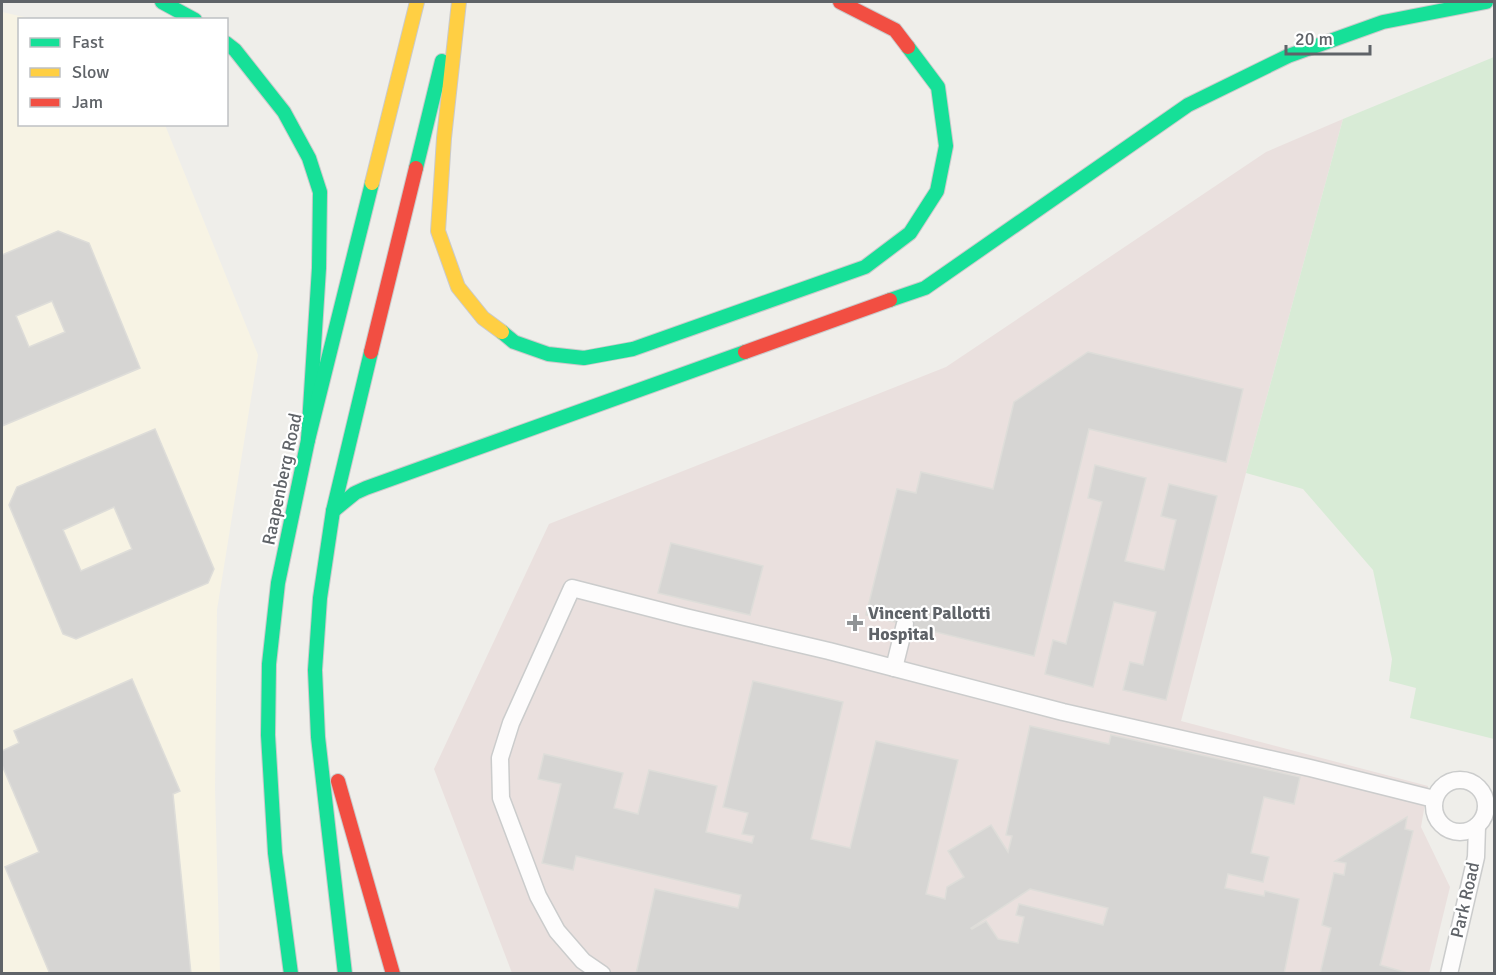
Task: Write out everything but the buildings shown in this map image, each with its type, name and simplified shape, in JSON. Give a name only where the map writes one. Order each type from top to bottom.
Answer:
[{"type":"main road","points":[[162,2],[191,18]]},
{"type":"main road","points":[[456,10],[438,231],[458,287],[483,318],[514,342],[548,354],[584,358],[633,349],[865,267],[910,233],[937,191],[946,146],[938,87],[895,30],[840,2]]},
{"type":"main road","points":[[333,511],[355,493],[366,488],[925,288],[1188,105],[1288,56],[1383,22],[1486,2]]},
{"type":"main road","name":"Raapenberg Road","points":[[291,974],[275,841],[267,735],[268,664],[278,584],[308,440],[415,7]]},
{"type":"main road","points":[[345,974],[321,771],[316,701],[315,670],[320,598],[333,511],[456,10]]},
{"type":"main road","points":[[228,44],[236,50],[284,112],[309,158],[320,192],[308,440]]},
{"type":"main road","points":[[316,701],[393,974]]},
{"type":"lane","points":[[603,974],[583,961],[557,931],[538,896],[501,798],[500,758],[511,723],[572,588],[1063,712],[1310,768],[1434,800]]},
{"type":"lane","points":[[894,668],[905,624]]},
{"type":"lane","points":[[1457,779],[1468,780],[1478,786],[1484,795],[1486,806],[1484,817],[1477,826],[1467,831],[1456,832],[1446,828],[1438,820],[1434,811],[1434,800],[1438,790],[1447,782],[1457,779]]},
{"type":"lane","name":"Park Road","points":[[1449,974],[1476,857],[1477,826]]},
{"type":"shaded area","points":[[2,12],[29,18],[18,18],[18,126],[165,126],[258,355],[217,610],[215,789],[220,973],[2,974]]},
{"type":"shaded area","name":"Vincent Pallotti Hospital","points":[[1343,119],[1181,721],[1428,786],[1421,827],[1450,887],[1429,973],[512,973],[434,769],[549,524],[946,367],[1266,152]]},
{"type":"green space","points":[[1494,57],[1494,739],[1410,718],[1416,688],[1389,681],[1392,659],[1373,570],[1303,489],[1246,473],[1343,119]]},
{"type":"traffic: fast","points":[[162,2],[191,18]]},
{"type":"traffic: fast","points":[[890,300],[925,288],[1188,105],[1288,56],[1383,22],[1486,2]]},
{"type":"traffic: fast","points":[[228,45],[235,50],[284,112],[309,158],[320,192],[319,268],[308,440]]},
{"type":"traffic: fast","points":[[502,332],[514,342],[548,354],[584,358],[633,349],[865,267],[910,233],[937,191],[946,146],[938,87],[908,47]]},
{"type":"traffic: fast","points":[[416,168],[442,61]]},
{"type":"traffic: fast","points":[[291,974],[275,853],[268,735],[269,664],[278,583],[308,440],[372,183]]},
{"type":"traffic: fast","points":[[345,974],[318,737],[315,670],[320,598],[333,511],[371,352]]},
{"type":"traffic: fast","points":[[333,511],[355,493],[366,488],[745,352]]},
{"type":"traffic: slow","points":[[372,183],[417,2]]},
{"type":"traffic: slow","points":[[459,2],[444,138],[438,231],[458,287],[483,318],[502,332]]},
{"type":"traffic: jam","points":[[840,2],[895,30],[908,47]]},
{"type":"traffic: jam","points":[[371,352],[416,168]]},
{"type":"traffic: jam","points":[[745,352],[890,300]]},
{"type":"traffic: jam","points":[[338,781],[393,974]]},
{"type":"place","name":"Vincent Pallotti Hospital","points":[[855,623]]}]
